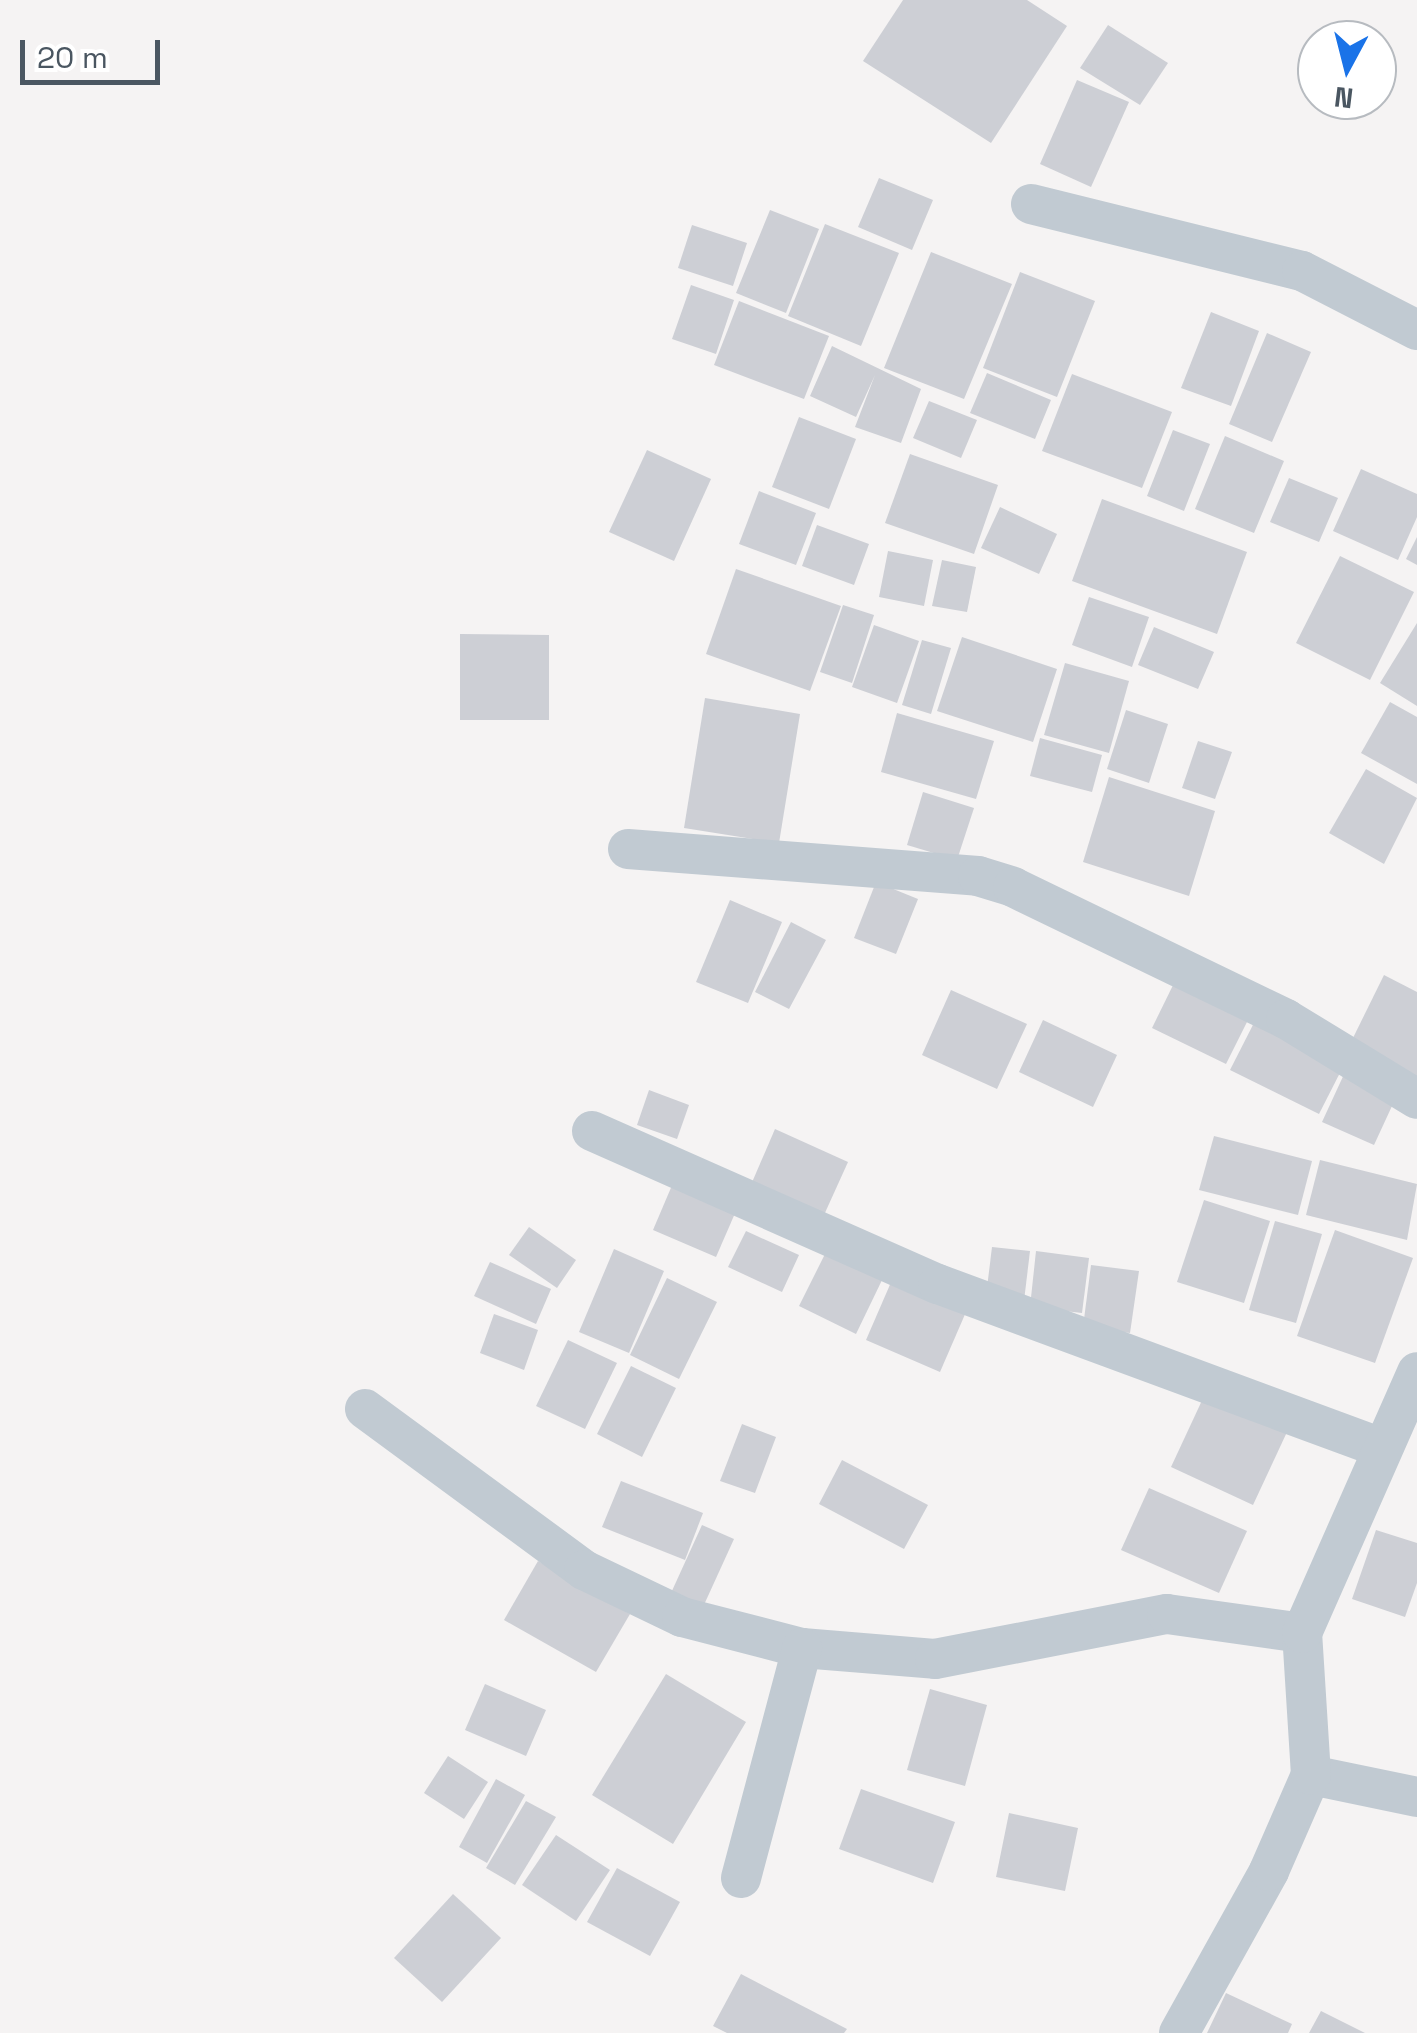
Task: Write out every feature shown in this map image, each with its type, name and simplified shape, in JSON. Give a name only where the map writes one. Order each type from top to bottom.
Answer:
[{"type":"street","points":[[1031,204],[1302,271],[1417,330]]},
{"type":"street","points":[[628,849],[978,876],[1012,887],[1286,1020],[1417,1098]]},
{"type":"street","points":[[592,1131],[938,1284],[1382,1448]]},
{"type":"street","points":[[1179,2033],[1269,1870],[1311,1775],[1302,1633],[1417,1372]]},
{"type":"street","points":[[364,1409],[597,1577],[682,1617],[802,1648],[935,1658],[1168,1614],[1302,1633]]},
{"type":"street","points":[[741,1878],[802,1648]]},
{"type":"street","points":[[1311,1775],[1417,1796]]},
{"type":"building","points":[[903,0],[1027,0],[1067,26],[991,143],[863,61]]},
{"type":"building","points":[[1108,25],[1168,63],[1140,105],[1080,68]]},
{"type":"building","points":[[1077,80],[1129,102],[1091,187],[1040,164]]},
{"type":"building","points":[[879,178],[933,200],[912,250],[858,227]]},
{"type":"building","points":[[770,210],[819,229],[786,313],[736,293]]},
{"type":"building","points":[[825,224],[899,253],[861,346],[788,316]]},
{"type":"building","points":[[692,225],[747,243],[733,286],[678,268]]},
{"type":"building","points":[[931,252],[1012,284],[964,399],[884,368]]},
{"type":"building","points":[[1020,272],[1095,301],[1057,397],[983,368]]},
{"type":"building","points":[[691,285],[734,300],[716,354],[672,339]]},
{"type":"building","points":[[739,301],[829,336],[804,399],[714,365]]},
{"type":"building","points":[[1211,312],[1259,331],[1231,406],[1181,388]]},
{"type":"building","points":[[1267,333],[1311,352],[1272,442],[1229,424]]},
{"type":"building","points":[[832,346],[921,389],[901,443],[855,427],[875,375],[856,417],[810,396]]},
{"type":"building","points":[[987,373],[1051,400],[1035,439],[970,413]]},
{"type":"building","points":[[1072,374],[1172,412],[1142,488],[1042,451]]},
{"type":"building","points":[[929,401],[977,420],[961,458],[913,438]]},
{"type":"building","points":[[799,417],[856,439],[829,509],[772,487]]},
{"type":"building","points":[[1173,430],[1210,444],[1184,511],[1147,496]]},
{"type":"building","points":[[1225,436],[1284,461],[1254,533],[1195,509]]},
{"type":"building","points":[[647,450],[711,479],[674,561],[609,532]]},
{"type":"building","points":[[910,454],[998,485],[974,554],[885,523]]},
{"type":"building","points":[[1361,469],[1417,494],[1417,517],[1398,560],[1333,531]]},
{"type":"building","points":[[1289,478],[1338,498],[1319,542],[1270,522]]},
{"type":"building","points":[[759,491],[816,513],[796,565],[739,544]]},
{"type":"building","points":[[1102,499],[1247,552],[1217,634],[1072,581]]},
{"type":"building","points":[[1000,507],[1057,534],[1039,574],[981,548]]},
{"type":"building","points":[[817,525],[869,544],[854,585],[802,566]]},
{"type":"building","points":[[1417,537],[1417,565],[1406,559]]},
{"type":"building","points":[[888,551],[933,560],[924,606],[879,597]]},
{"type":"building","points":[[1340,556],[1414,592],[1370,680],[1296,643]]},
{"type":"building","points":[[942,560],[976,567],[967,612],[932,606]]},
{"type":"building","points":[[736,569],[841,606],[810,691],[706,654]]},
{"type":"building","points":[[1089,597],[1149,617],[1132,667],[1072,645]]},
{"type":"building","points":[[843,605],[874,615],[852,683],[820,672]]},
{"type":"building","points":[[1417,623],[1417,706],[1380,683]]},
{"type":"building","points":[[874,625],[919,641],[897,703],[852,687]]},
{"type":"building","points":[[1154,627],[1214,652],[1198,689],[1138,665]]},
{"type":"building","points":[[460,634],[549,635],[549,720],[460,720]]},
{"type":"building","points":[[962,637],[1057,669],[1033,742],[937,711]]},
{"type":"building","points":[[922,640],[951,648],[931,714],[902,705]]},
{"type":"building","points":[[1065,663],[1129,681],[1109,753],[1044,735]]},
{"type":"building","points":[[705,698],[800,714],[779,843],[684,828]]},
{"type":"building","points":[[1390,702],[1417,717],[1417,784],[1361,753]]},
{"type":"building","points":[[1126,710],[1168,724],[1149,783],[1107,769]]},
{"type":"building","points":[[897,713],[994,741],[976,799],[881,772]]},
{"type":"building","points":[[1040,738],[1102,755],[1092,792],[1030,776]]},
{"type":"building","points":[[1198,741],[1232,752],[1215,799],[1182,788]]},
{"type":"building","points":[[1366,769],[1417,798],[1384,864],[1329,833]]},
{"type":"building","points":[[1109,777],[1215,811],[1189,896],[1083,862]]},
{"type":"building","points":[[923,792],[974,808],[957,860],[907,845]]},
{"type":"building","points":[[876,882],[918,899],[896,954],[854,938]]},
{"type":"building","points":[[730,900],[782,922],[748,1003],[696,982]]},
{"type":"building","points":[[791,922],[826,940],[789,1009],[755,992]]},
{"type":"building","points":[[1178,975],[1252,1012],[1226,1064],[1152,1028]]},
{"type":"building","points":[[1384,975],[1417,992],[1417,1077],[1350,1044]]},
{"type":"building","points":[[951,990],[1027,1024],[997,1089],[922,1055]]},
{"type":"building","points":[[1258,1015],[1347,1059],[1319,1114],[1230,1070]]},
{"type":"building","points":[[1043,1020],[1117,1055],[1093,1107],[1019,1072]]},
{"type":"building","points":[[1346,1070],[1398,1093],[1374,1145],[1322,1122]]},
{"type":"building","points":[[649,1090],[689,1105],[677,1139],[637,1125]]},
{"type":"building","points":[[775,1129],[848,1162],[819,1226],[747,1194]]},
{"type":"building","points":[[1214,1136],[1312,1161],[1298,1215],[1199,1190]]},
{"type":"building","points":[[1320,1160],[1417,1184],[1407,1240],[1306,1215]]},
{"type":"building","points":[[673,1183],[736,1211],[716,1257],[653,1230]]},
{"type":"building","points":[[1204,1200],[1270,1221],[1244,1303],[1177,1282]]},
{"type":"building","points":[[1275,1221],[1322,1234],[1296,1323],[1249,1310]]},
{"type":"building","points":[[529,1227],[576,1260],[557,1288],[509,1255]]},
{"type":"building","points":[[1335,1230],[1413,1258],[1375,1363],[1297,1336]]},
{"type":"building","points":[[746,1231],[799,1255],[782,1292],[728,1267]]},
{"type":"building","points":[[992,1247],[1030,1251],[1024,1301],[986,1296]]},
{"type":"building","points":[[614,1249],[664,1271],[629,1353],[579,1332]]},
{"type":"building","points":[[827,1250],[883,1278],[856,1334],[799,1306]]},
{"type":"building","points":[[1036,1251],[1089,1258],[1082,1313],[1030,1307]]},
{"type":"building","points":[[490,1262],[551,1289],[536,1324],[474,1296]]},
{"type":"building","points":[[1091,1265],[1139,1271],[1130,1333],[1083,1327]]},
{"type":"building","points":[[667,1278],[717,1302],[679,1379],[630,1355]]},
{"type":"building","points":[[892,1280],[966,1312],[940,1372],[866,1340]]},
{"type":"building","points":[[494,1314],[538,1330],[524,1370],[480,1353]]},
{"type":"building","points":[[568,1340],[617,1363],[585,1429],[536,1406]]},
{"type":"building","points":[[631,1366],[676,1388],[642,1457],[597,1434]]},
{"type":"building","points":[[1205,1394],[1287,1432],[1253,1505],[1171,1467]]},
{"type":"building","points":[[742,1424],[776,1437],[755,1493],[720,1481]]},
{"type":"building","points":[[842,1460],[928,1505],[904,1549],[819,1504]]},
{"type":"building","points":[[621,1481],[703,1513],[685,1560],[602,1527]]},
{"type":"building","points":[[1149,1488],[1247,1531],[1219,1593],[1121,1550]]},
{"type":"building","points":[[702,1525],[734,1539],[703,1607],[671,1593]]},
{"type":"building","points":[[1376,1530],[1417,1543],[1417,1583],[1405,1617],[1352,1599]]},
{"type":"building","points":[[538,1561],[630,1614],[596,1672],[504,1620]]},
{"type":"building","points":[[666,1674],[746,1722],[673,1844],[592,1795]]},
{"type":"building","points":[[485,1684],[546,1710],[526,1756],[465,1730]]},
{"type":"building","points":[[930,1689],[987,1705],[965,1786],[907,1770]]},
{"type":"building","points":[[448,1756],[488,1782],[464,1819],[424,1793]]},
{"type":"building","points":[[496,1779],[525,1795],[487,1863],[459,1847]]},
{"type":"building","points":[[861,1789],[955,1822],[933,1883],[839,1849]]},
{"type":"building","points":[[526,1801],[556,1817],[515,1885],[486,1868]]},
{"type":"building","points":[[1009,1813],[1078,1828],[1065,1891],[996,1877]]},
{"type":"building","points":[[556,1835],[610,1870],[576,1921],[522,1885]]},
{"type":"building","points":[[617,1868],[680,1902],[650,1956],[587,1922]]},
{"type":"building","points":[[453,1894],[501,1938],[442,2002],[394,1958]]},
{"type":"building","points":[[741,1974],[847,2029],[844,2033],[727,2033],[713,2026]]},
{"type":"building","points":[[1226,1993],[1292,2024],[1288,2033],[1207,2033]]},
{"type":"building","points":[[1321,2011],[1365,2033],[1309,2033]]}]
